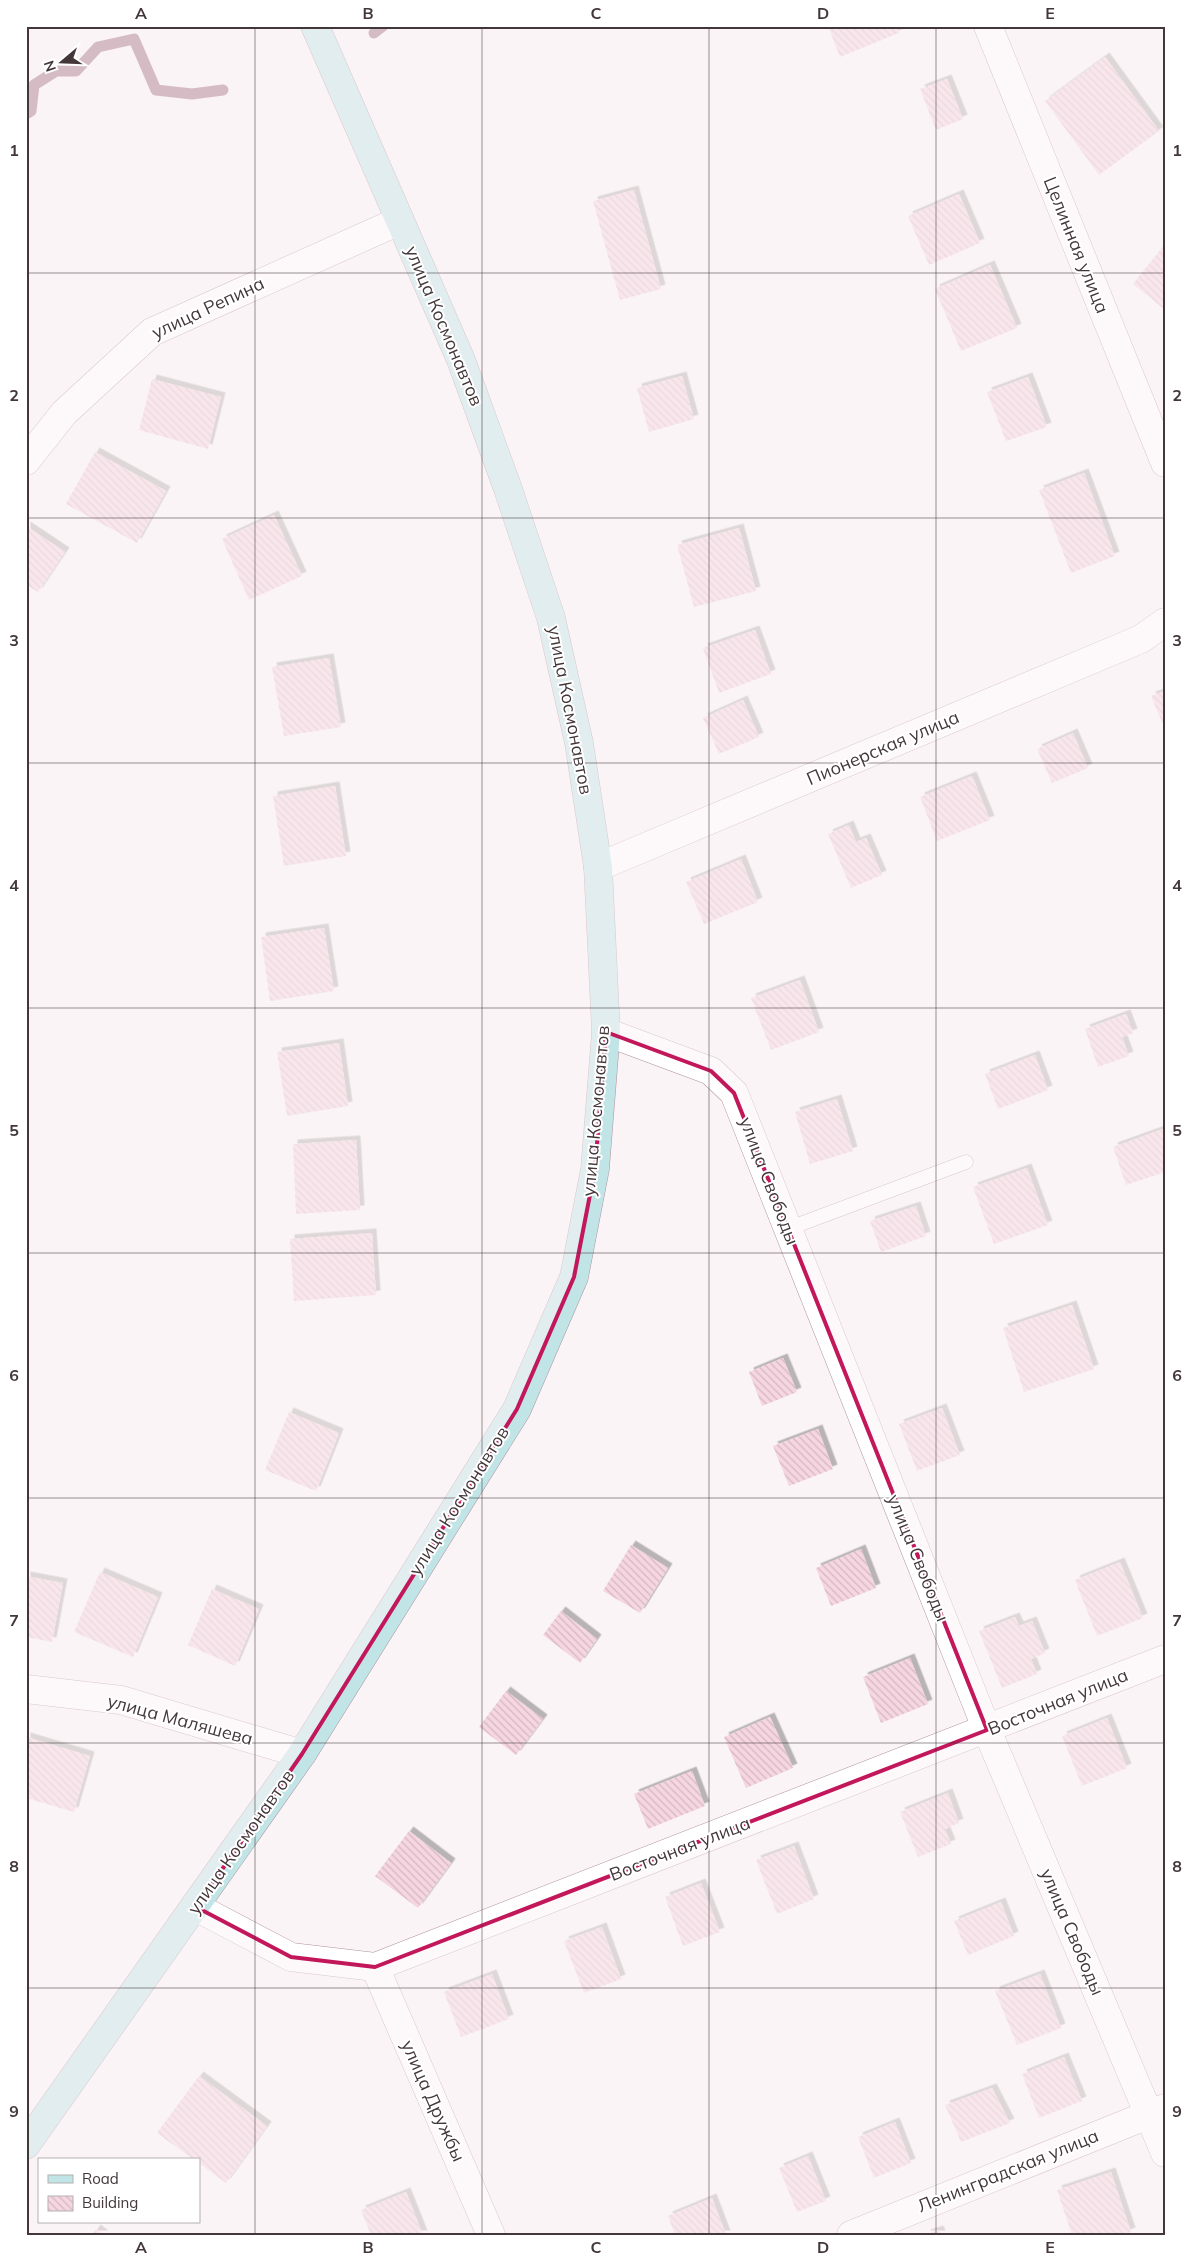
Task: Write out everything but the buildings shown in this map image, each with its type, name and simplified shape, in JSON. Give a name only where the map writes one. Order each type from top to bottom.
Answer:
[{"type":"main road","name":"улица Космонавтов","points":[[26,2145],[302,1754],[516,1409],[574,1277],[594,1169],[606,1032],[598,867],[579,743],[551,618],[508,489],[461,360],[315,26]]},
{"type":"street","name":"Целинная улица","points":[[988,26],[1165,463]]},
{"type":"street","name":"улица Репина","points":[[26,461],[64,413],[152,332],[399,221]]},
{"type":"street","name":"Пионерская улица","points":[[598,867],[1141,639],[1165,622]]},
{"type":"street","name":"улица Свободы","points":[[606,1032],[711,1071],[734,1093],[987,1730],[1157,2111],[1165,2153]]},
{"type":"street","name":"Восточная улица","points":[[196,1906],[290,1957],[375,1967],[1165,1659]]},
{"type":"street","name":"улица Маляшева","points":[[26,1689],[121,1700],[302,1754]]},
{"type":"street","name":"улица Дружбы","points":[[375,1967],[491,2235]]},
{"type":"street","name":"Ленинградская улица","points":[[851,2235],[1157,2111]]},
{"type":"lane","points":[[787,1228],[966,1162]]},
{"type":"highlighted area","points":[[606,1032],[711,1071],[734,1093],[987,1730],[375,1967],[291,1957],[196,1907],[302,1754],[517,1409],[574,1277],[595,1169]]},
{"type":"waterway","points":[[374,33],[383,26]]},
{"type":"waterway","points":[[26,114],[31,111],[34,85],[56,71],[76,71],[98,47],[134,39],[156,90],[192,94],[223,90]]}]
